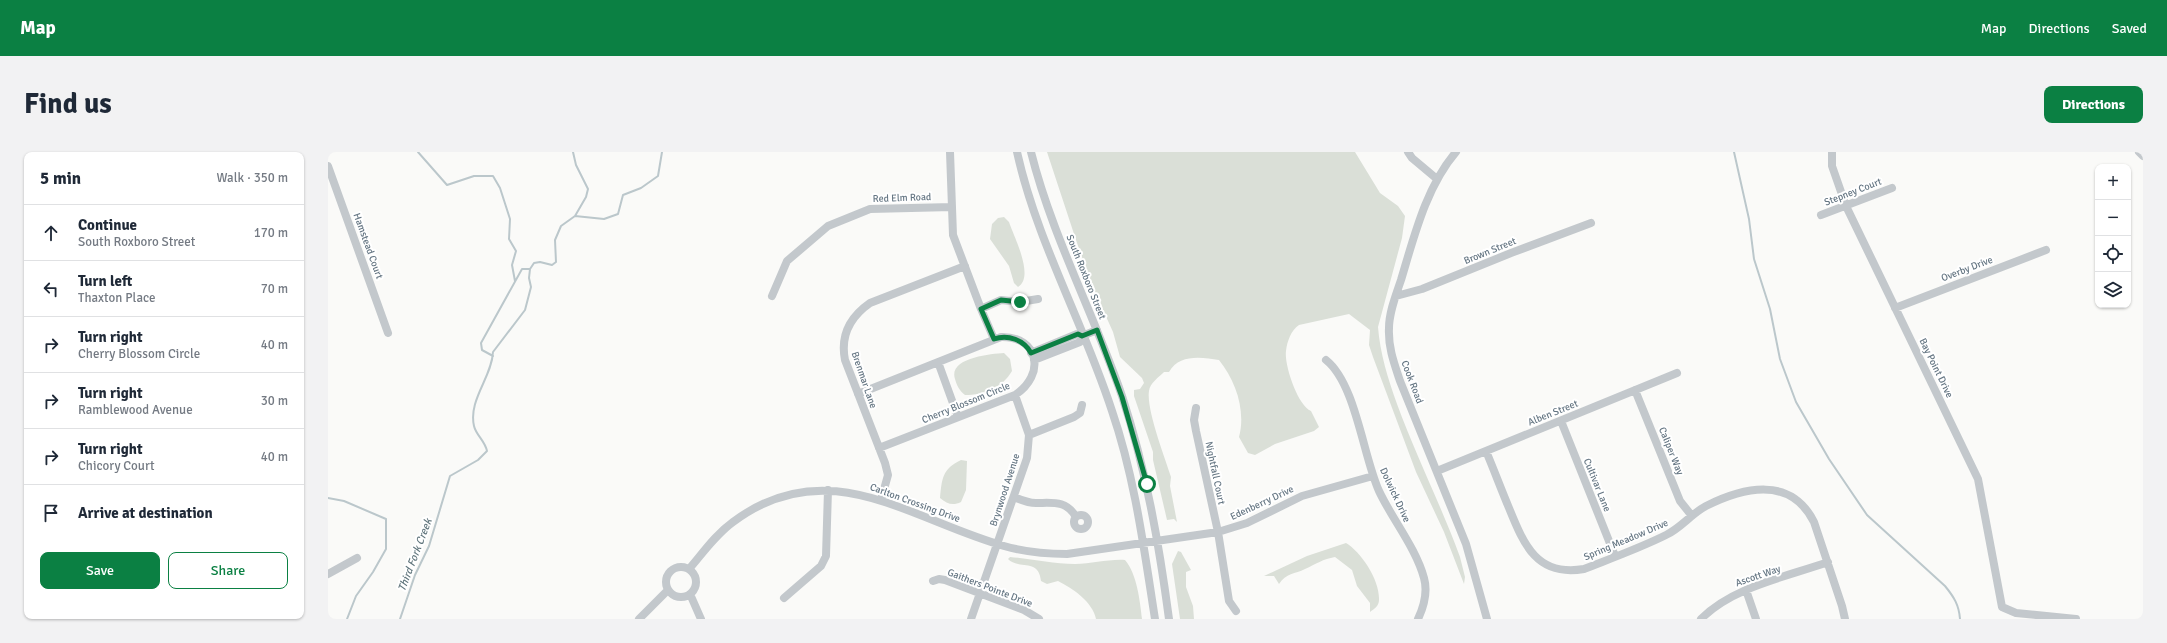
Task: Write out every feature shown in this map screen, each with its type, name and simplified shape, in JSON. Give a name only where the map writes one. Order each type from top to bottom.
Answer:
[{"type":"street","points":[[950,152],[953,235],[994,339]]},
{"type":"street","points":[[1017,152],[1029,199],[1083,336],[1122,442],[1144,544],[1155,619]]},
{"type":"street","name":"South Roxboro Street","points":[[1031,152],[1044,200],[1097,330],[1122,397],[1138,451],[1157,542],[1169,619]]},
{"type":"street","points":[[1408,152],[1412,158],[1437,179]]},
{"type":"street","name":"Cook Road","points":[[1456,152],[1437,179],[1409,254],[1396,296],[1389,327],[1390,349],[1400,381],[1466,544],[1487,619]]},
{"type":"street","name":"Bay Point Drive","points":[[1832,152],[1832,166],[1846,206],[1978,479],[2002,607],[2016,613],[2076,619]]},
{"type":"street","points":[[2140,152],[2143,156]]},
{"type":"street","name":"Hamstead Court","points":[[328,166],[388,332]]},
{"type":"street","name":"Stepney Court","points":[[1821,215],[1892,188]]},
{"type":"street","name":"Red Elm Road","points":[[772,296],[788,261],[828,226],[870,209],[952,207]]},
{"type":"street","name":"Brown Street","points":[[1396,296],[1422,289],[1511,252],[1591,223]]},
{"type":"street","name":"Overby Drive","points":[[1895,308],[2046,250]]},
{"type":"street","name":"Brenmar Lane","points":[[881,500],[888,475],[885,463],[843,352],[846,333],[855,315],[876,300],[965,266]]},
{"type":"street","points":[[981,309],[1001,300],[1020,302],[1038,299]]},
{"type":"street","points":[[858,394],[1001,337],[1014,338],[1025,345],[1033,356],[1080,342],[1083,336],[1097,330]]},
{"type":"street","name":"Cherry Blossom Circle","points":[[879,448],[1015,395],[1025,388],[1032,379],[1033,356]]},
{"type":"street","name":"Dolwick Drive","points":[[1326,360],[1340,376],[1358,420],[1373,476],[1424,578],[1424,601],[1418,619]]},
{"type":"street","points":[[938,362],[958,417]]},
{"type":"street","name":"Alben Street","points":[[1437,471],[1678,373]]},
{"type":"street","name":"Caliper Way","points":[[1635,390],[1680,501],[1692,516]]},
{"type":"street","name":"Brynwood Avenue","points":[[971,619],[1027,458],[1028,435],[1015,395]]},
{"type":"street","points":[[1028,435],[1074,417],[1080,413],[1082,405]]},
{"type":"street","name":"Nightfall Court","points":[[1196,408],[1194,420],[1218,532],[1229,601],[1236,612]]},
{"type":"street","name":"Cultivar Lane","points":[[1561,421],[1615,556]]},
{"type":"street","name":"Spring Meadow Drive","points":[[1486,451],[1521,538],[1531,553],[1556,569],[1584,569],[1668,534],[1705,506],[1745,492],[1764,489],[1774,489],[1784,492],[1797,499],[1808,510],[1828,562],[1845,619]]},
{"type":"street","name":"Edenberry Drive","points":[[1157,542],[1218,532],[1247,523],[1302,496],[1373,476]]},
{"type":"street","points":[[784,598],[821,566],[826,556],[828,490]]},
{"type":"street","name":"Carlton Crossing Drive","points":[[689,569],[722,531],[746,513],[761,505],[791,495],[828,490],[853,492],[881,500],[998,544],[1027,551],[1067,554],[1157,542]]},
{"type":"street","points":[[1014,497],[1028,502],[1059,503],[1070,509],[1076,517]]},
{"type":"street","points":[[328,574],[357,558]]},
{"type":"street","name":"Ascott Way","points":[[1701,619],[1720,602],[1746,590],[1828,562]]},
{"type":"street","points":[[679,567],[689,569],[696,576],[696,586],[690,594],[681,598],[676,597],[668,590],[666,580],[670,571],[679,567]]},
{"type":"street","name":"Gaithers Pointe Drive","points":[[933,580],[942,579],[981,593],[1024,610],[1039,619]]},
{"type":"street","points":[[639,619],[668,590]]},
{"type":"street","points":[[1746,590],[1756,619]]},
{"type":"street","points":[[690,594],[701,619]]},
{"type":"shaded area","points":[[1047,152],[1355,152],[1380,193],[1398,206],[1405,216],[1402,238],[1378,327],[1381,346],[1388,376],[1397,404],[1460,557],[1465,577],[1464,584],[1444,532],[1416,472],[1373,357],[1369,345],[1370,330],[1349,314],[1299,325],[1290,336],[1287,344],[1287,366],[1293,384],[1301,401],[1306,408],[1311,411],[1319,427],[1314,431],[1275,444],[1255,455],[1248,453],[1239,437],[1241,417],[1238,397],[1230,377],[1219,360],[1191,358],[1184,360],[1178,362],[1169,372],[1164,372],[1155,380],[1149,391],[1150,409],[1171,477],[1170,486],[1177,522],[1174,519],[1167,520],[1153,460],[1153,452],[1134,396],[1134,390],[1140,389],[1144,383],[1142,378],[1120,357],[1113,332],[1091,283]]},
{"type":"shaded area","points":[[1004,217],[1009,222],[1019,247],[1024,266],[1023,282],[1018,287],[1014,283],[1009,266],[990,239],[992,224],[998,218]]},
{"type":"shaded area","points":[[1004,353],[1010,359],[1012,371],[998,386],[979,394],[965,395],[957,386],[955,372],[958,366],[972,358]]},
{"type":"shaded area","points":[[961,460],[967,461],[966,490],[961,502],[950,504],[940,498],[941,485],[944,475],[950,467]]},
{"type":"shaded area","points":[[1346,543],[1358,553],[1368,567],[1376,584],[1379,602],[1370,612],[1370,603],[1357,586],[1352,570],[1335,557],[1323,560],[1288,576],[1279,584],[1274,576],[1264,576],[1307,556]]},
{"type":"shaded area","points":[[1178,551],[1181,552],[1191,570],[1186,572],[1186,587],[1193,606],[1194,619],[1180,619],[1172,564]]},
{"type":"shaded area","points":[[1010,557],[1075,564],[1125,560],[1135,580],[1142,619],[1096,619],[1091,607],[1081,596],[1058,581],[1047,584],[1041,581],[1037,569],[1012,562],[1008,559]]},
{"type":"waterway","points":[[418,152],[447,185],[474,176],[493,176],[500,188],[510,219],[509,239],[516,251],[512,265],[515,281]]},
{"type":"waterway","name":"Third Fork Creek","points":[[400,619],[415,575],[429,546],[450,476],[478,460],[487,451],[475,429],[473,416],[474,407],[489,370],[493,352],[525,310],[531,287],[529,278],[530,269],[534,263],[540,262],[552,265],[556,262],[555,240],[561,226],[575,216],[586,197],[588,189],[576,165],[573,152]]},
{"type":"waterway","name":"Third Fork Creek","points":[[575,216],[604,219],[618,214],[623,195],[641,188],[658,176],[662,152]]},
{"type":"waterway","points":[[1734,152],[1749,219],[1754,259],[1770,309],[1780,359],[1796,402],[1829,459],[1867,515],[1945,586],[1956,601],[1960,619]]},
{"type":"waterway","points":[[493,356],[482,350],[481,343],[522,269],[530,269]]},
{"type":"waterway","points":[[328,498],[344,501],[386,519],[386,549],[373,572],[356,596],[347,619]]},
{"type":"route","points":[[1020,302],[1001,300],[981,309],[994,339],[1001,337],[1014,338],[1025,345],[1031,353],[1078,334],[1082,336],[1097,330],[1113,370],[1131,424],[1147,484]]}]
